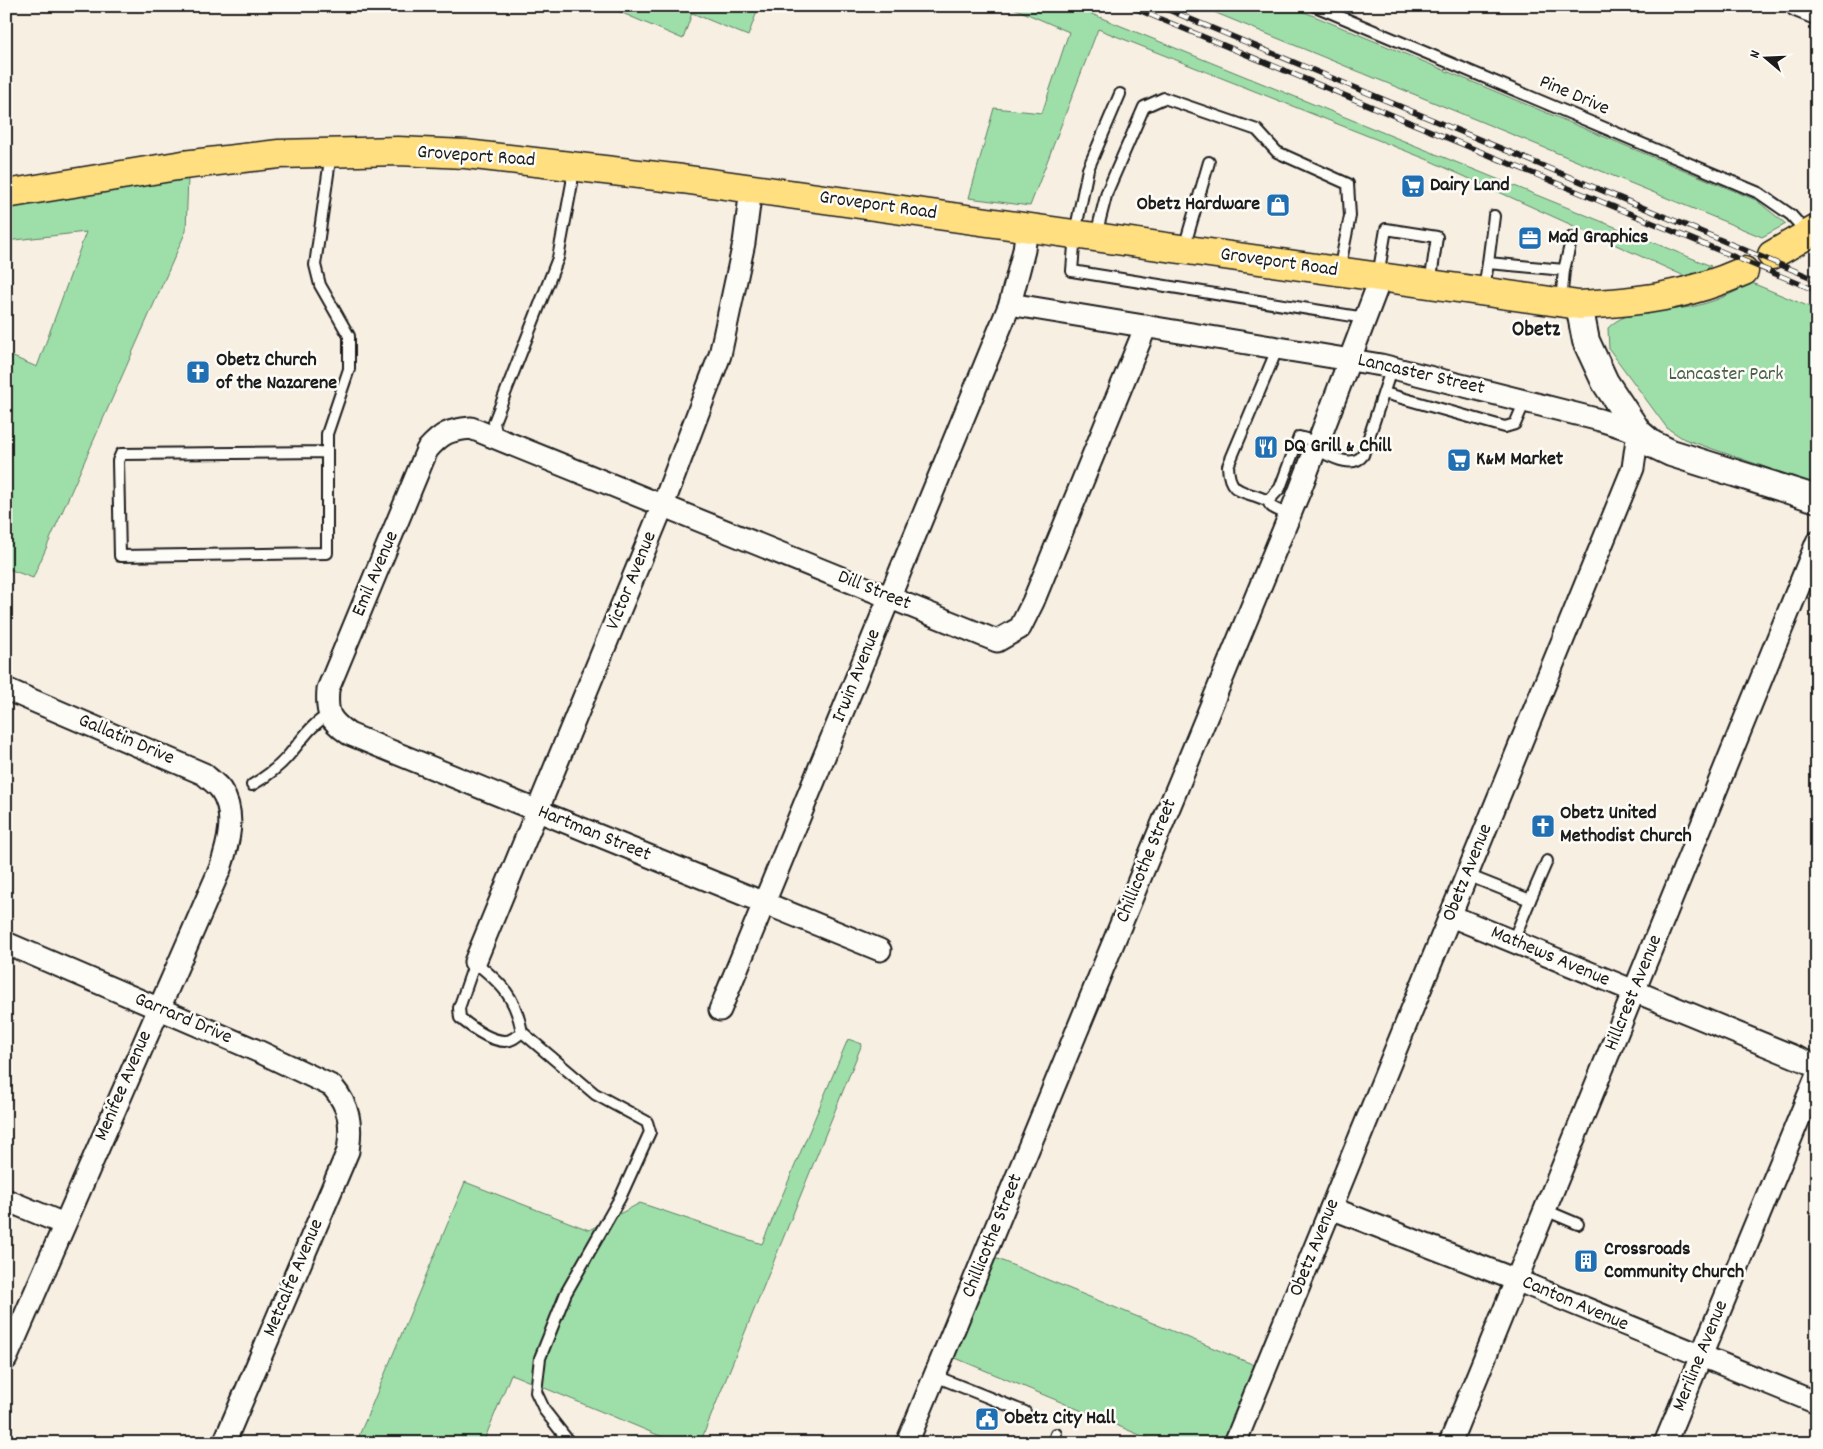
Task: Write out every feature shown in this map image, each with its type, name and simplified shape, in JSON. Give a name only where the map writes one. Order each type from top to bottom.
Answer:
[{"type":"main road","name":"Groveport Road","points":[[6,194],[192,164],[279,154],[398,151],[466,154],[572,165],[1027,226],[1570,304],[1624,303],[1675,295],[1713,285],[1744,270]]},
{"type":"main road","points":[[1772,254],[1812,231]]},
{"type":"street","points":[[1797,6],[1817,14]]},
{"type":"street","name":"Victor Avenue","points":[[475,962],[663,505],[720,355],[744,243],[751,189]]},
{"type":"street","name":"Irwin Avenue","points":[[720,1010],[1010,304],[1024,250],[1027,226]]},
{"type":"street","name":"Chillicothe Street","points":[[908,1443],[1290,514],[1379,277]]},
{"type":"street","name":"Lancaster Street","points":[[1010,304],[1350,358],[1392,368],[1638,432],[1663,450],[1817,499]]},
{"type":"street","points":[[1570,304],[1594,363],[1638,432]]},
{"type":"street","name":"Dill Street","points":[[427,450],[438,437],[454,429],[471,428],[997,641],[1020,628],[1056,549],[1097,442],[1146,326]]},
{"type":"street","name":"Obetz Avenue","points":[[1235,1443],[1633,468],[1638,432]]},
{"type":"street","name":"Emil Avenue","points":[[329,707],[328,689],[427,450]]},
{"type":"street","name":"Hillcrest Avenue","points":[[1450,1443],[1817,542]]},
{"type":"street","name":"Gallatin Drive","points":[[6,688],[204,774],[221,790],[229,810]]},
{"type":"street","name":"Hartman Street","points":[[329,707],[334,724],[349,734],[880,950]]},
{"type":"street","name":"Menifee Avenue","points":[[6,1359],[220,869],[230,838],[229,810]]},
{"type":"street","name":"Mathews Avenue","points":[[1451,916],[1817,1066]]},
{"type":"street","name":"Garrard Drive","points":[[6,943],[158,1008],[332,1086],[347,1110]]},
{"type":"street","name":"Meriline Avenue","points":[[1665,1443],[1817,1075]]},
{"type":"street","name":"Metcalfe Avenue","points":[[224,1443],[348,1152],[351,1130],[347,1110]]},
{"type":"street","points":[[6,1200],[64,1224]]},
{"type":"street","name":"Canton Avenue","points":[[1331,1208],[1516,1280],[1817,1403]]},
{"type":"lane","name":"Pine Drive","points":[[1316,6],[1759,193],[1812,231]]},
{"type":"lane","points":[[1085,235],[1088,169],[1120,94]]},
{"type":"lane","points":[[1339,271],[1350,216],[1348,184],[1277,152],[1257,130],[1164,98],[1144,108],[1107,192],[1085,235],[1072,271],[1365,318]]},
{"type":"lane","points":[[328,452],[121,454],[118,462],[120,556],[327,553],[328,452],[327,434],[349,369],[349,336],[320,285],[315,265],[331,152]]},
{"type":"lane","points":[[1184,249],[1208,162]]},
{"type":"lane","points":[[496,438],[494,422],[558,258],[572,183],[572,165]]},
{"type":"lane","points":[[1484,293],[1494,216]]},
{"type":"lane","points":[[1379,277],[1386,229],[1437,237],[1430,285]]},
{"type":"lane","points":[[1570,304],[1564,270],[1572,237]]},
{"type":"lane","points":[[1488,263],[1564,270]]},
{"type":"lane","points":[[1278,346],[1228,466],[1232,486],[1268,501],[1272,507],[1290,514]]},
{"type":"lane","points":[[1268,501],[1280,488],[1300,437],[1350,463],[1359,461],[1364,456],[1392,368]]},
{"type":"lane","points":[[1384,392],[1505,428],[1515,424],[1524,401]]},
{"type":"lane","points":[[252,785],[267,776],[288,756],[329,707]]},
{"type":"lane","points":[[1513,941],[1547,861]]},
{"type":"lane","points":[[1467,874],[1530,900]]},
{"type":"lane","points":[[522,1032],[513,1039],[504,1041],[471,1027],[460,1018],[459,1008],[475,962],[502,984],[512,999],[522,1032],[595,1094],[647,1122],[650,1132],[620,1198],[566,1294],[540,1358],[536,1392],[544,1410],[570,1443]]},
{"type":"lane","points":[[1545,1210],[1578,1224]]},
{"type":"lane","points":[[935,1376],[1025,1412]]},
{"type":"green space","points":[[606,6],[759,6],[748,36],[692,13],[683,39]]},
{"type":"green space","points":[[1009,6],[1072,6],[1711,266],[1691,279],[1426,159],[1098,29],[1030,206],[969,198],[994,108],[1042,113],[1069,32]]},
{"type":"green space","points":[[1199,6],[1290,6],[1756,200],[1786,224],[1762,237]]},
{"type":"green space","points":[[188,177],[186,231],[33,578],[6,568],[6,354],[37,367],[86,232],[6,241],[6,208]]},
{"type":"green space","name":"Lancaster Park","points":[[1752,283],[1817,310],[1817,485],[1684,439],[1667,428],[1609,349],[1608,328],[1616,321],[1636,313],[1706,303],[1722,298]]},
{"type":"green space","points":[[848,1039],[862,1044],[700,1443],[677,1443],[511,1374],[483,1443],[356,1443],[465,1182],[589,1230],[640,1203],[762,1244]]},
{"type":"green space","points":[[995,1258],[1257,1366],[1225,1443],[1159,1443],[953,1357]]},
{"type":"railway","points":[[1129,6],[1817,291]]},
{"type":"railway","points":[[1159,6],[1817,280]]},
{"type":"place","name":"Dairy Land","points":[[1413,186]]},
{"type":"place","name":"Obetz Hardware","points":[[1278,205]]},
{"type":"place","name":"Mad Graphics","points":[[1530,238]]},
{"type":"place","name":"Obetz Church of the Nazarene","points":[[198,372]]},
{"type":"place","name":"DQ Grill & Chill","points":[[1266,447]]},
{"type":"place","name":"K&M Market","points":[[1459,460]]},
{"type":"place","name":"Obetz United Methodist Church","points":[[1543,826]]},
{"type":"place","name":"Crossroads Community Church","points":[[1586,1261]]},
{"type":"place","name":"Obetz City Hall","points":[[987,1419]]},
{"type":"district","name":"Obetz","points":[[1536,330]]}]
